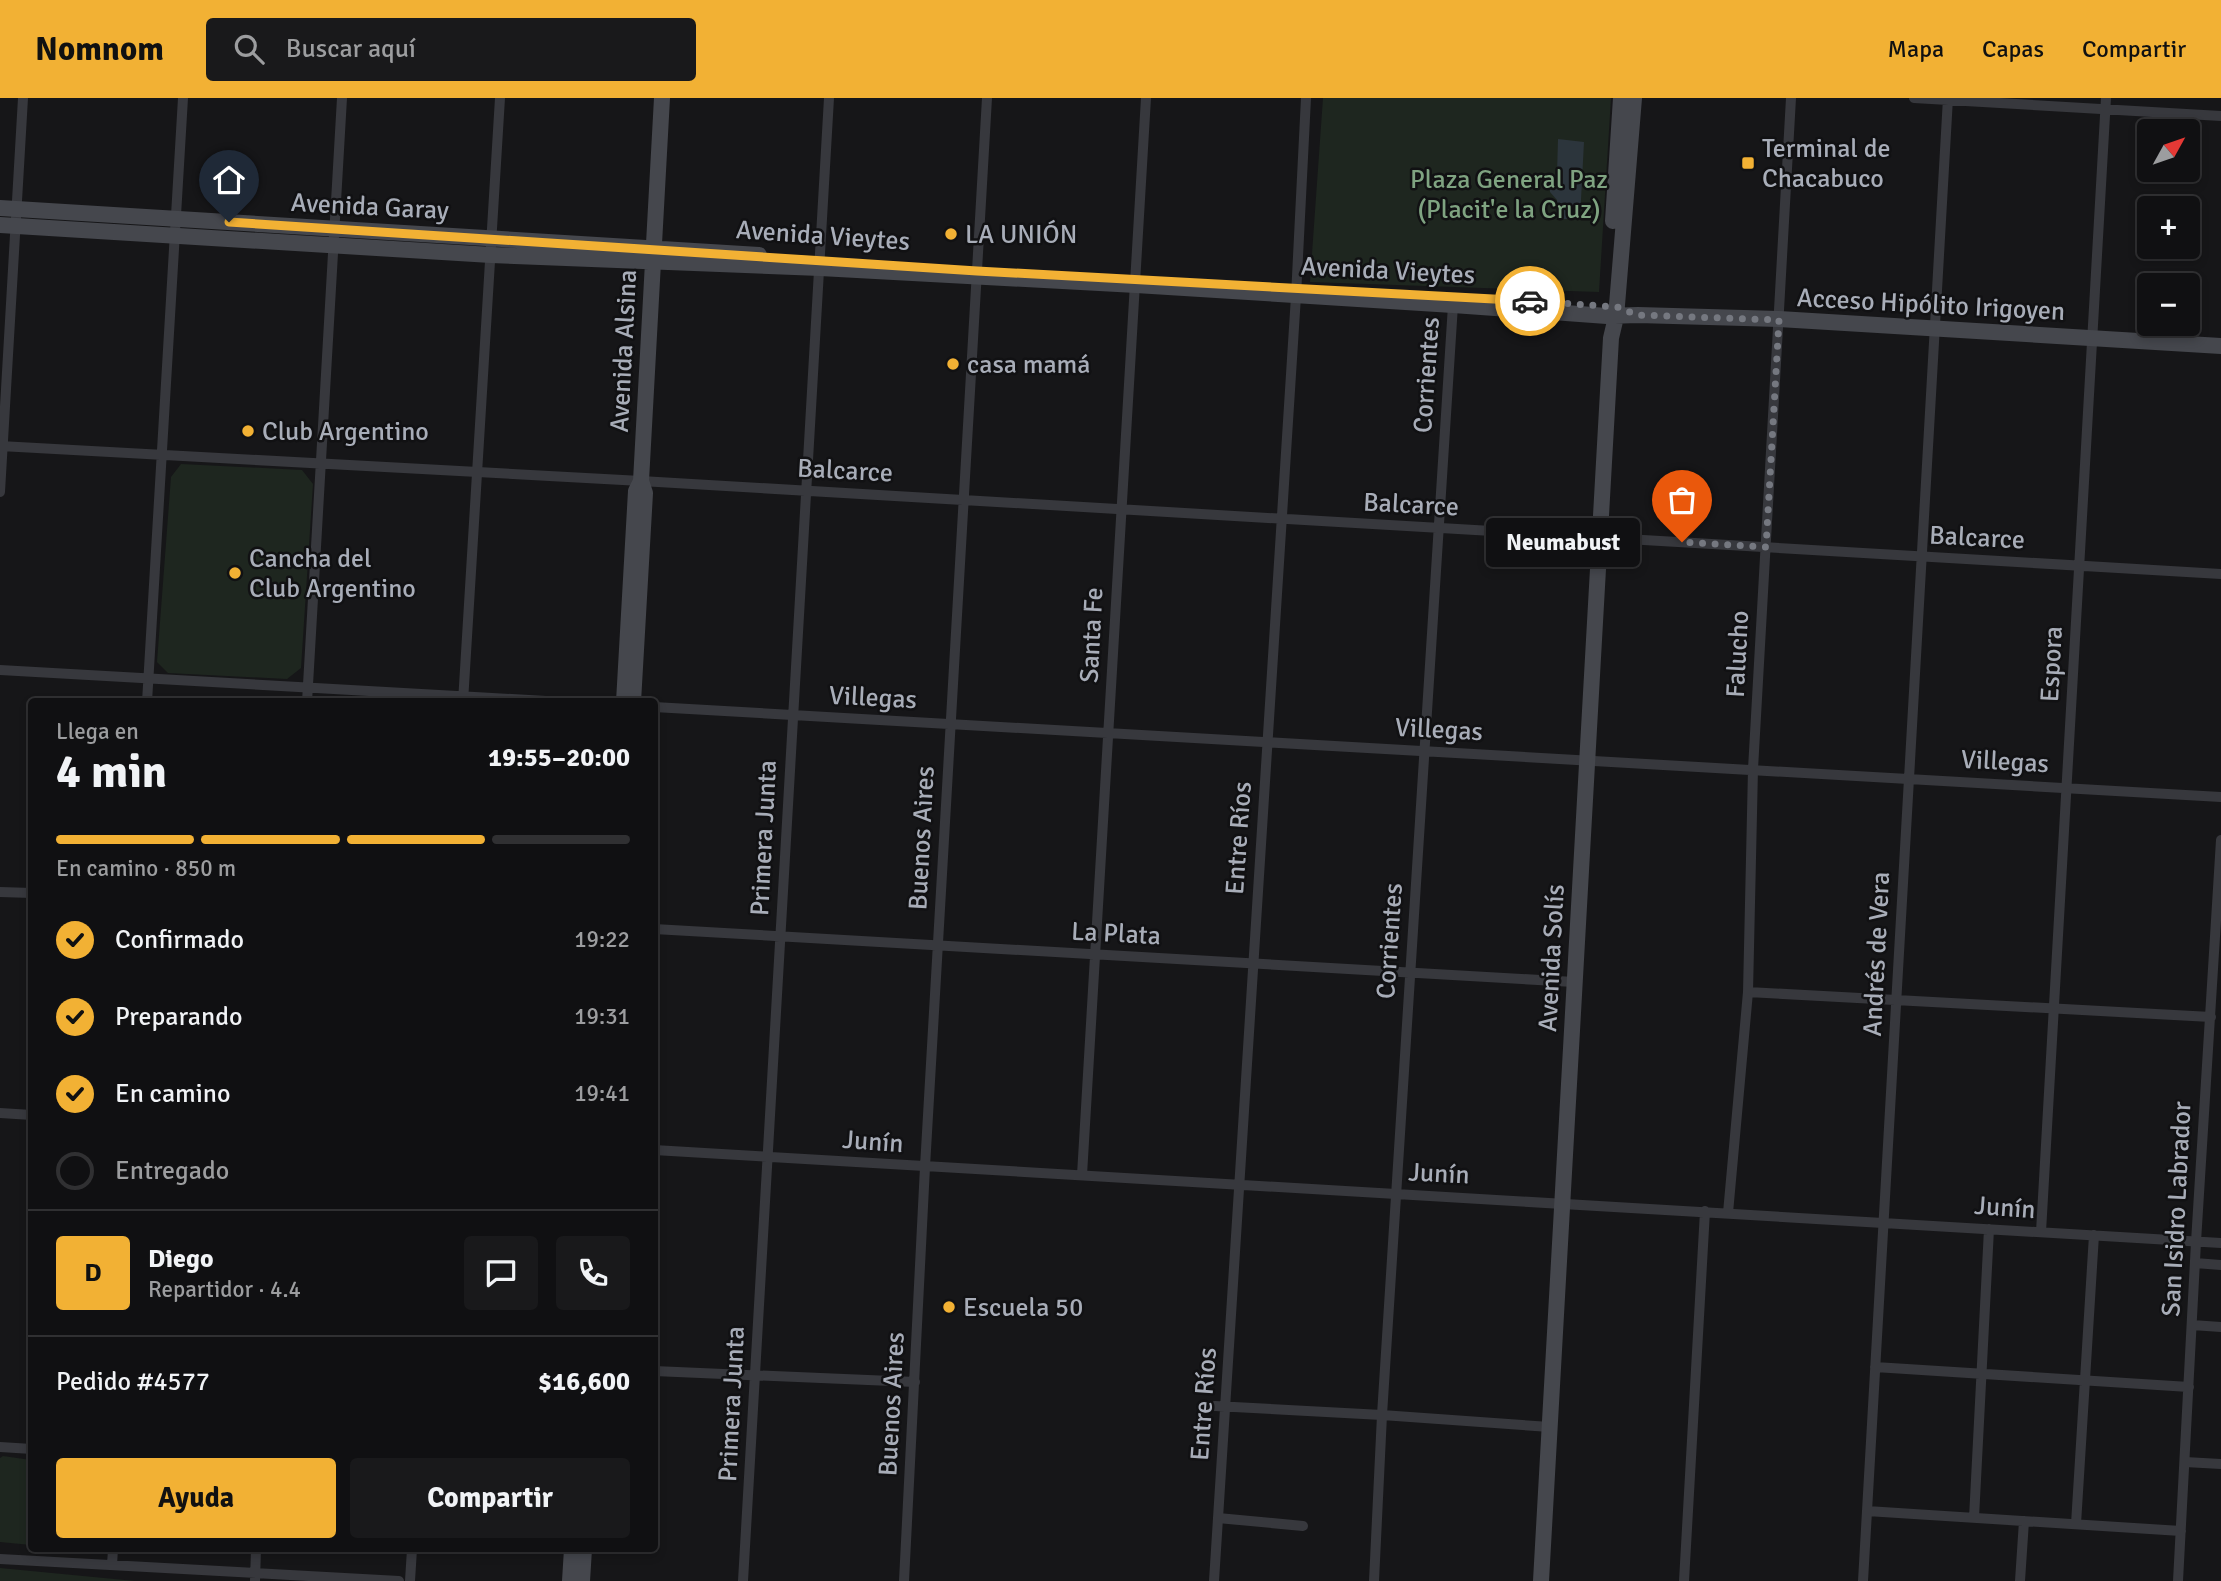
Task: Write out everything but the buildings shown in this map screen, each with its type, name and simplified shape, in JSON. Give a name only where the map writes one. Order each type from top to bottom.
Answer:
[{"type":"main road","name":"Avenida Alsina","points":[[633,698],[645,493],[641,481],[662,98]]},
{"type":"main road","name":"Avenida Solís","points":[[1541,1581],[1611,338],[1621,98]]},
{"type":"main road","name":"Avenida Solís","points":[[1612,311],[1634,98]]},
{"type":"main road","name":"Avenida Garay","points":[[8,209],[492,238],[652,255]]},
{"type":"main road","name":"Avenida Garay","points":[[8,226],[491,255],[652,255]]},
{"type":"main road","name":"Avenida Vieytes","points":[[652,255],[1136,282],[1453,304],[1612,311]]},
{"type":"main road","name":"Avenida Vieytes","points":[[1296,293],[1612,311],[1637,315]]},
{"type":"main road","name":"Acceso Hipólito Irigoyen","points":[[1637,315],[1779,320],[2221,346]]},
{"type":"main road","name":"Avenida Alsina","points":[[624,698],[636,491],[641,481]]},
{"type":"main road","points":[[570,1581],[572,1552]]},
{"type":"main road","points":[[582,1581],[584,1552]]},
{"type":"street","points":[[0,492],[8,209],[23,98]]},
{"type":"street","points":[[147,698],[183,98]]},
{"type":"street","points":[[307,698],[342,98]]},
{"type":"street","points":[[463,698],[500,98]]},
{"type":"street","name":"Primera Junta","points":[[743,1581],[829,98]]},
{"type":"street","name":"Buenos Aires","points":[[904,1581],[925,1167],[987,98]]},
{"type":"street","name":"Santa Fe","points":[[1082,1175],[1146,98]]},
{"type":"street","name":"Entre Ríos","points":[[1214,1581],[1220,1407],[1240,1184],[1306,98]]},
{"type":"street","name":"Falucho","points":[[1728,1213],[1748,992],[1753,769],[1791,98]]},
{"type":"street","points":[[1914,98],[2106,104],[2221,116]]},
{"type":"street","name":"Andrés de Vera","points":[[1863,1581],[1948,99]]},
{"type":"street","name":"Espora","points":[[2042,1232],[2106,104]]},
{"type":"street","name":"Corrientes","points":[[1374,1581],[1382,1415],[1453,304]]},
{"type":"street","name":"Balcarce","points":[[1,446],[2221,574]]},
{"type":"street","points":[[0,670],[308,687],[450,698]]},
{"type":"street","name":"Villegas","points":[[658,707],[2221,797]]},
{"type":"street","name":"San Isidro Labrador","points":[[2178,1581],[2221,840]]},
{"type":"street","points":[[0,892],[28,894]]},
{"type":"street","name":"La Plata","points":[[658,929],[1574,982]]},
{"type":"street","points":[[1748,992],[2211,1017]]},
{"type":"street","points":[[0,1113],[28,1115]]},
{"type":"street","name":"Junín","points":[[658,1150],[2221,1243]]},
{"type":"street","points":[[1684,1581],[1705,1211]]},
{"type":"street","points":[[1974,1518],[1989,1229]]},
{"type":"street","points":[[2076,1524],[2094,1236]]},
{"type":"street","points":[[2195,1263],[2221,1265]]},
{"type":"street","points":[[2192,1325],[2221,1327]]},
{"type":"street","points":[[1875,1367],[2189,1387]]},
{"type":"street","points":[[658,1371],[915,1382]]},
{"type":"street","points":[[1220,1407],[1550,1427]]},
{"type":"street","points":[[0,1447],[28,1449]]},
{"type":"street","points":[[2185,1462],[2221,1464]]},
{"type":"street","points":[[1867,1511],[2181,1531]]},
{"type":"street","points":[[1218,1518],[1303,1526]]},
{"type":"street","points":[[2020,1581],[2024,1521]]},
{"type":"street","points":[[113,1552],[113,1565]]},
{"type":"street","points":[[255,1576],[256,1552]]},
{"type":"street","points":[[410,1581],[412,1552]]},
{"type":"street","points":[[0,1559],[255,1576],[399,1581]]},
{"type":"green space","name":"Plaza General Paz (Placit'e la Cruz)","points":[[1323,98],[1611,98],[1599,292],[1310,282]]},
{"type":"green space","name":"Cancha del Club Argentino","points":[[181,464],[302,470],[313,484],[301,668],[287,679],[168,673],[157,662],[171,477]]},
{"type":"green space","points":[[3,1456],[28,1460],[28,1545],[0,1542],[0,1458]]},
{"type":"green space","points":[[0,1568],[135,1581],[0,1581]]},
{"type":"shaded area","points":[[1558,139],[1584,142],[1580,219],[1556,219],[1557,200],[1550,192],[1549,181],[1557,174]]},
{"type":"way so far","points":[[1530,301],[1617,307],[1637,315],[1779,320],[1766,547],[1682,542]]},
{"type":"place","name":"Terminal de Chacabuco","points":[[1748,163]]},
{"type":"place","name":"LA UNIÓN","points":[[951,234]]},
{"type":"place","name":"casa mamá","points":[[953,364]]},
{"type":"place","name":"Club Argentino","points":[[248,431]]},
{"type":"place","name":"Neumabust","points":[[1682,542]]},
{"type":"place","name":"Cancha del Club Argentino","points":[[235,573]]},
{"type":"place","name":"Escuela 50","points":[[949,1307]]},
{"type":"route","points":[[229,222],[977,271],[1530,301]]}]
